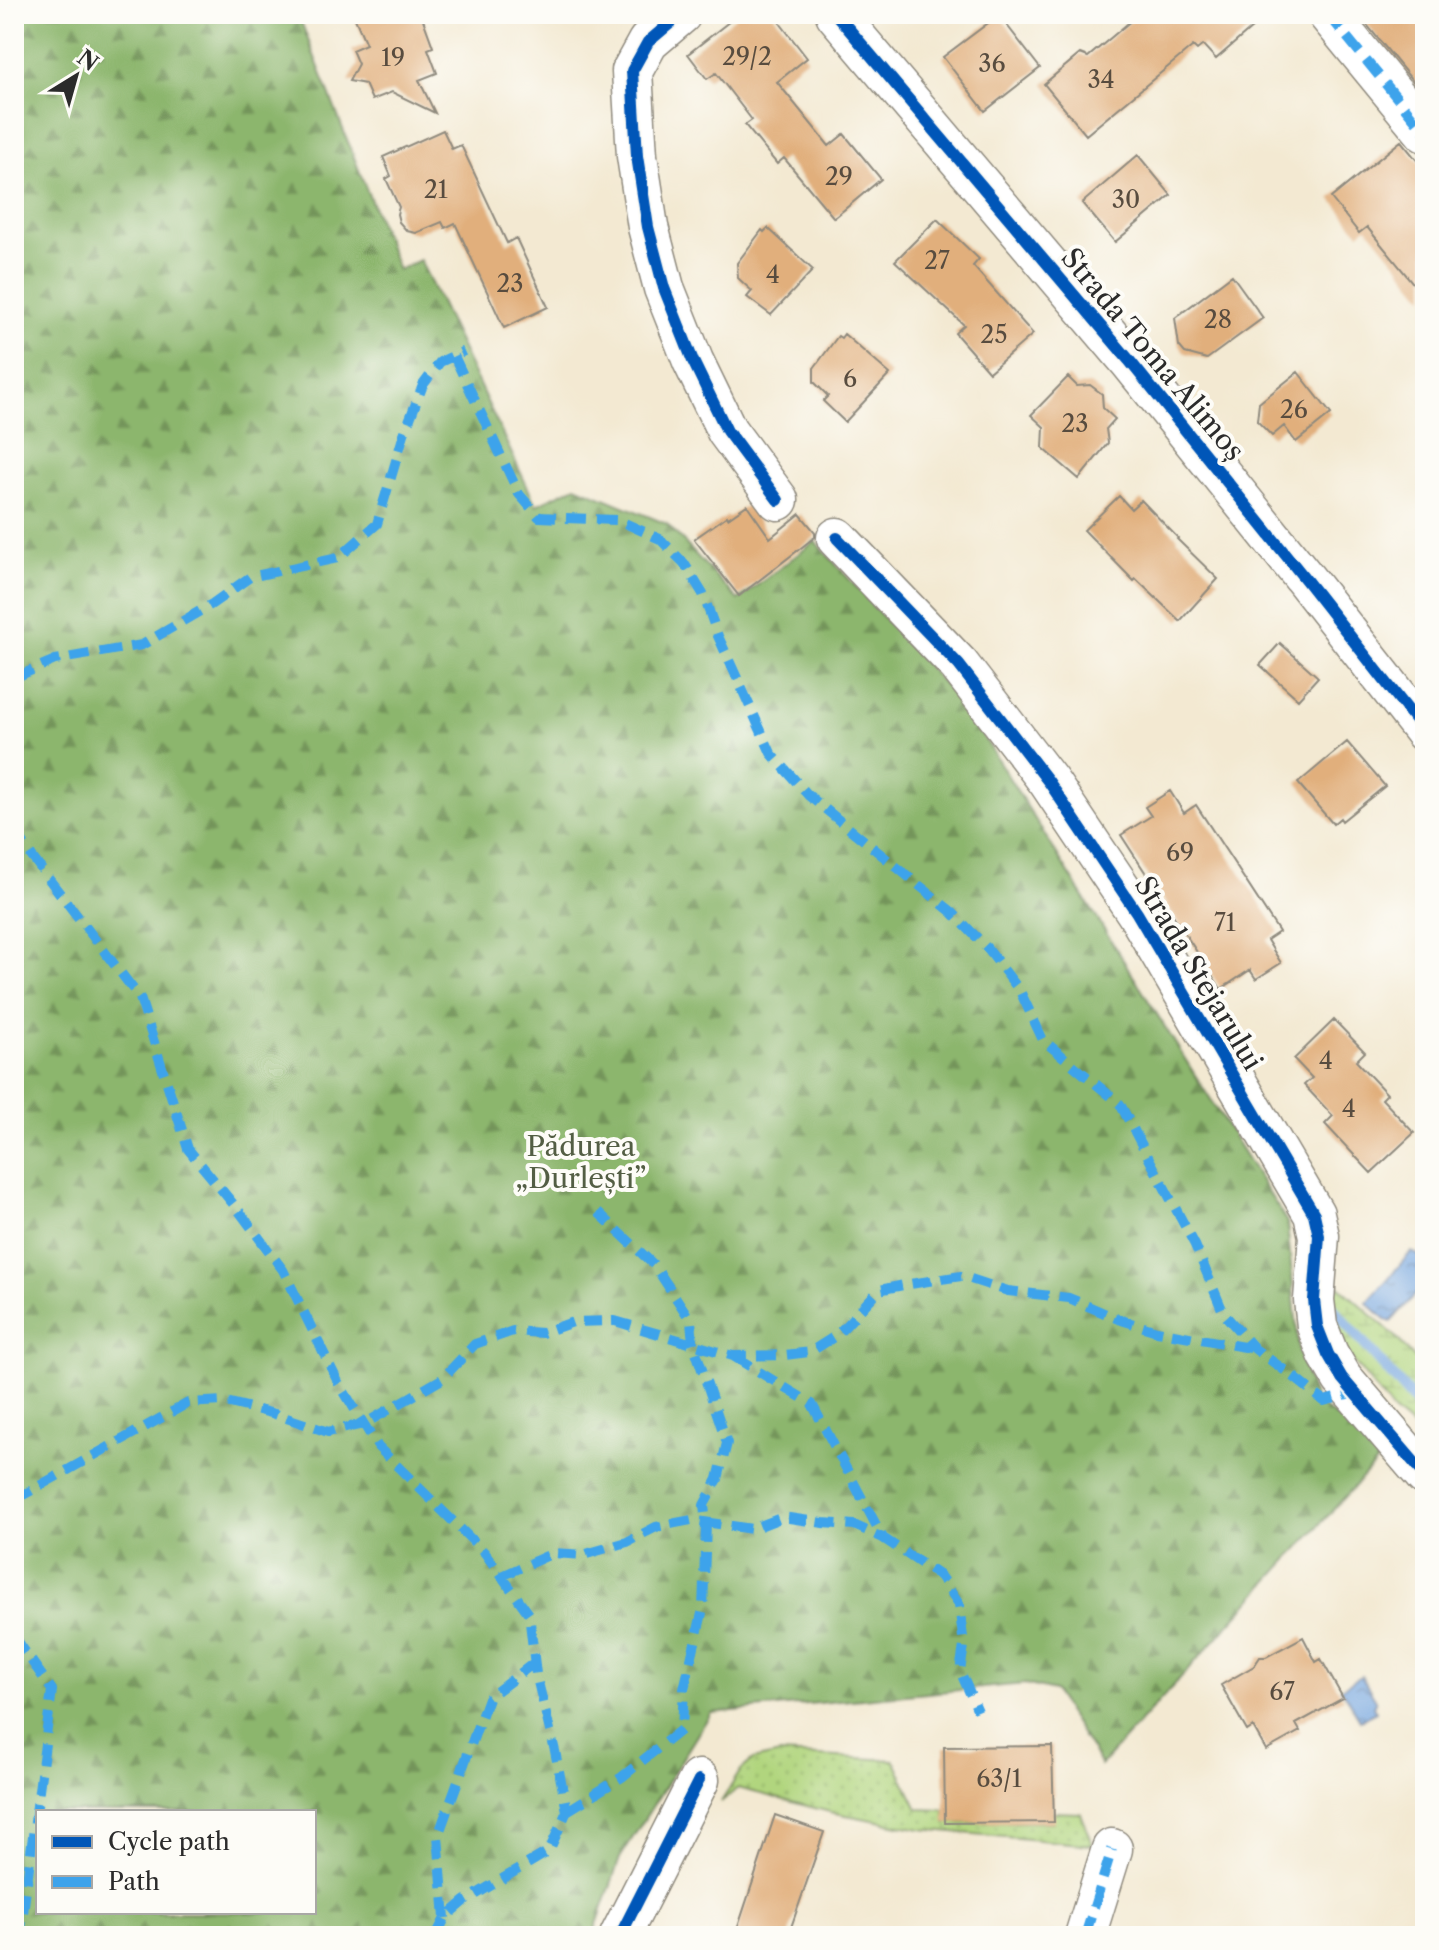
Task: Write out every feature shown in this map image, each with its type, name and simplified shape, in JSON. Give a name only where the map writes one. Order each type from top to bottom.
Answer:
[{"type":"street","points":[[681,14],[648,42],[632,71],[637,156],[648,227],[664,288],[693,361],[727,431],[778,500]]},
{"type":"street","name":"Strada Toma Alimoș","points":[[836,14],[1129,360],[1425,732]]},
{"type":"street","points":[[1328,14],[1425,132]]},
{"type":"street","name":"Strada Stejarului","points":[[837,538],[959,665],[1049,782],[1137,913],[1314,1214],[1319,1236],[1314,1300],[1317,1326],[1328,1354],[1342,1378],[1425,1475]]},
{"type":"street","points":[[620,1936],[699,1780]]},
{"type":"street","points":[[1085,1936],[1112,1849]]},
{"type":"green space","name":"Pădurea „Durlești”","points":[[14,14],[298,14],[398,270],[420,260],[536,505],[576,486],[667,524],[738,600],[815,541],[966,709],[1287,1222],[1299,1353],[1316,1403],[1386,1452],[1101,1765],[1054,1691],[1025,1684],[711,1713],[620,1858],[593,1936],[14,1936]]},
{"type":"green space","points":[[1329,1277],[1394,1335],[1425,1370],[1425,1438],[1393,1411],[1328,1329]]},
{"type":"green space","points":[[780,1754],[894,1760],[918,1809],[945,1810],[946,1823],[1053,1822],[1053,1812],[1081,1813],[1092,1845],[921,1829],[830,1812],[738,1788],[721,1802],[741,1770],[753,1760]]},
{"type":"water","points":[[1411,1252],[1423,1261],[1426,1271],[1424,1282],[1391,1322],[1367,1303]]},
{"type":"water","points":[[1361,1676],[1376,1700],[1373,1706],[1376,1712],[1360,1720],[1341,1688]]},
{"type":"building","points":[[353,14],[421,14],[433,47],[428,49],[437,73],[419,80],[435,113],[392,92],[372,100],[365,84],[349,81],[358,64],[352,50],[366,44]]},
{"type":"building","points":[[739,14],[773,14],[807,58],[777,82],[829,146],[844,134],[881,179],[834,218],[784,158],[777,164],[745,125],[752,120],[716,73],[707,79],[688,54]]},
{"type":"building","points":[[1139,14],[1268,14],[1216,59],[1203,45],[1197,50],[1193,46],[1086,135],[1044,84],[1080,54],[1088,57]]},
{"type":"building","points":[[1358,14],[1425,14],[1425,96]]},
{"type":"building","points":[[999,15],[1040,68],[985,111],[943,57]]},
{"type":"building","points":[[443,130],[452,149],[461,145],[507,243],[516,238],[548,307],[504,328],[455,223],[445,228],[442,222],[416,233],[407,231],[399,222],[399,207],[386,179],[391,176],[383,157]]},
{"type":"building","points":[[1401,141],[1425,170],[1425,298],[1367,227],[1359,233],[1331,198]]},
{"type":"building","points":[[1138,155],[1171,195],[1115,242],[1082,203]]},
{"type":"building","points":[[937,219],[979,259],[973,266],[1033,334],[989,372],[955,333],[964,325],[895,261]]},
{"type":"building","points":[[768,228],[813,270],[771,315],[747,297],[752,291],[738,278],[737,263],[762,230],[764,232]]},
{"type":"building","points":[[1232,275],[1263,318],[1207,359],[1185,353],[1179,346],[1175,318]]},
{"type":"building","points":[[844,334],[890,374],[845,422],[823,401],[828,396],[814,382],[814,368],[838,336],[841,338]]},
{"type":"building","points":[[1298,372],[1331,414],[1296,442],[1284,426],[1272,436],[1257,421],[1259,403]]},
{"type":"building","points":[[1068,377],[1077,386],[1090,385],[1102,394],[1103,408],[1115,419],[1106,429],[1108,443],[1079,479],[1043,448],[1044,427],[1031,415]]},
{"type":"building","points":[[1119,496],[1131,509],[1141,500],[1218,579],[1180,621],[1136,579],[1134,581],[1084,530]]},
{"type":"building","points":[[747,505],[770,538],[800,514],[815,532],[815,537],[739,596],[694,539]]},
{"type":"building","points":[[1280,643],[1318,677],[1298,699],[1260,665]]},
{"type":"building","points":[[1347,742],[1385,786],[1342,821],[1340,818],[1333,824],[1298,783]]},
{"type":"building","points":[[1170,791],[1184,813],[1196,805],[1279,932],[1267,940],[1281,963],[1256,979],[1250,970],[1221,989],[1121,835],[1151,816],[1145,807]]},
{"type":"building","points":[[1334,1020],[1365,1052],[1356,1061],[1387,1094],[1382,1099],[1414,1133],[1371,1173],[1325,1124],[1333,1116],[1304,1085],[1312,1078],[1294,1059]]},
{"type":"building","points":[[1303,1637],[1316,1662],[1321,1659],[1343,1698],[1296,1724],[1300,1731],[1266,1750],[1253,1727],[1247,1731],[1221,1685],[1254,1666],[1260,1657],[1266,1657]]},
{"type":"building","points":[[1052,1746],[1054,1822],[945,1823],[944,1747]]},
{"type":"building","points":[[775,1815],[824,1832],[788,1936],[735,1936]]},
{"type":"waterway","points":[[1331,1306],[1425,1413]]},
{"type":"marked path","points":[[1328,14],[1425,132]]},
{"type":"marked path","points":[[14,678],[55,660],[142,645],[212,604],[250,577],[338,558],[377,524],[404,434],[423,385],[440,362],[464,351]]},
{"type":"marked path","points":[[454,356],[519,494],[539,517],[618,520],[660,539],[684,563],[703,594],[718,636],[771,753],[808,795],[952,912],[987,948],[1020,991],[1043,1040],[1120,1104],[1195,1245],[1224,1314],[1255,1349],[1324,1401],[1355,1393]]},
{"type":"marked path","points":[[14,829],[140,998],[188,1149],[283,1270],[338,1382],[378,1447],[485,1553],[529,1614],[536,1674],[567,1811],[549,1851],[465,1901],[445,1918],[436,1936]]},
{"type":"marked path","points":[[567,1811],[622,1777],[682,1729],[684,1689],[703,1609],[704,1505],[718,1479],[727,1443],[693,1343],[691,1321],[655,1266],[598,1212]]},
{"type":"marked path","points":[[14,1500],[188,1403],[222,1401],[328,1432],[364,1424],[442,1379],[475,1344],[513,1331],[542,1333],[573,1322],[615,1321],[733,1356],[810,1352],[837,1335],[879,1290],[961,1276],[1008,1291],[1069,1298],[1118,1319],[1157,1331],[1255,1349]]},
{"type":"marked path","points":[[733,1356],[812,1404],[883,1538],[940,1576],[959,1604],[964,1646],[960,1671],[978,1711]]},
{"type":"marked path","points":[[502,1576],[553,1553],[583,1555],[627,1542],[656,1527],[691,1520],[752,1529],[783,1517],[854,1525],[883,1538]]},
{"type":"marked path","points":[[14,1636],[52,1690],[36,1810]]},
{"type":"marked path","points":[[445,1918],[438,1836],[488,1698],[535,1662]]},
{"type":"marked path","points":[[20,1936],[36,1813]]},
{"type":"marked path","points":[[1085,1936],[1112,1849]]},
{"type":"cycle path","points":[[681,14],[648,42],[632,71],[637,156],[648,227],[664,288],[693,361],[727,431],[778,500]]},
{"type":"cycle path","points":[[836,14],[1129,360],[1425,732]]},
{"type":"cycle path","points":[[837,538],[959,665],[1049,782],[1137,913],[1314,1214],[1319,1236],[1314,1300],[1317,1326],[1328,1354],[1342,1378],[1425,1475]]},
{"type":"cycle path","points":[[620,1936],[699,1780]]}]
